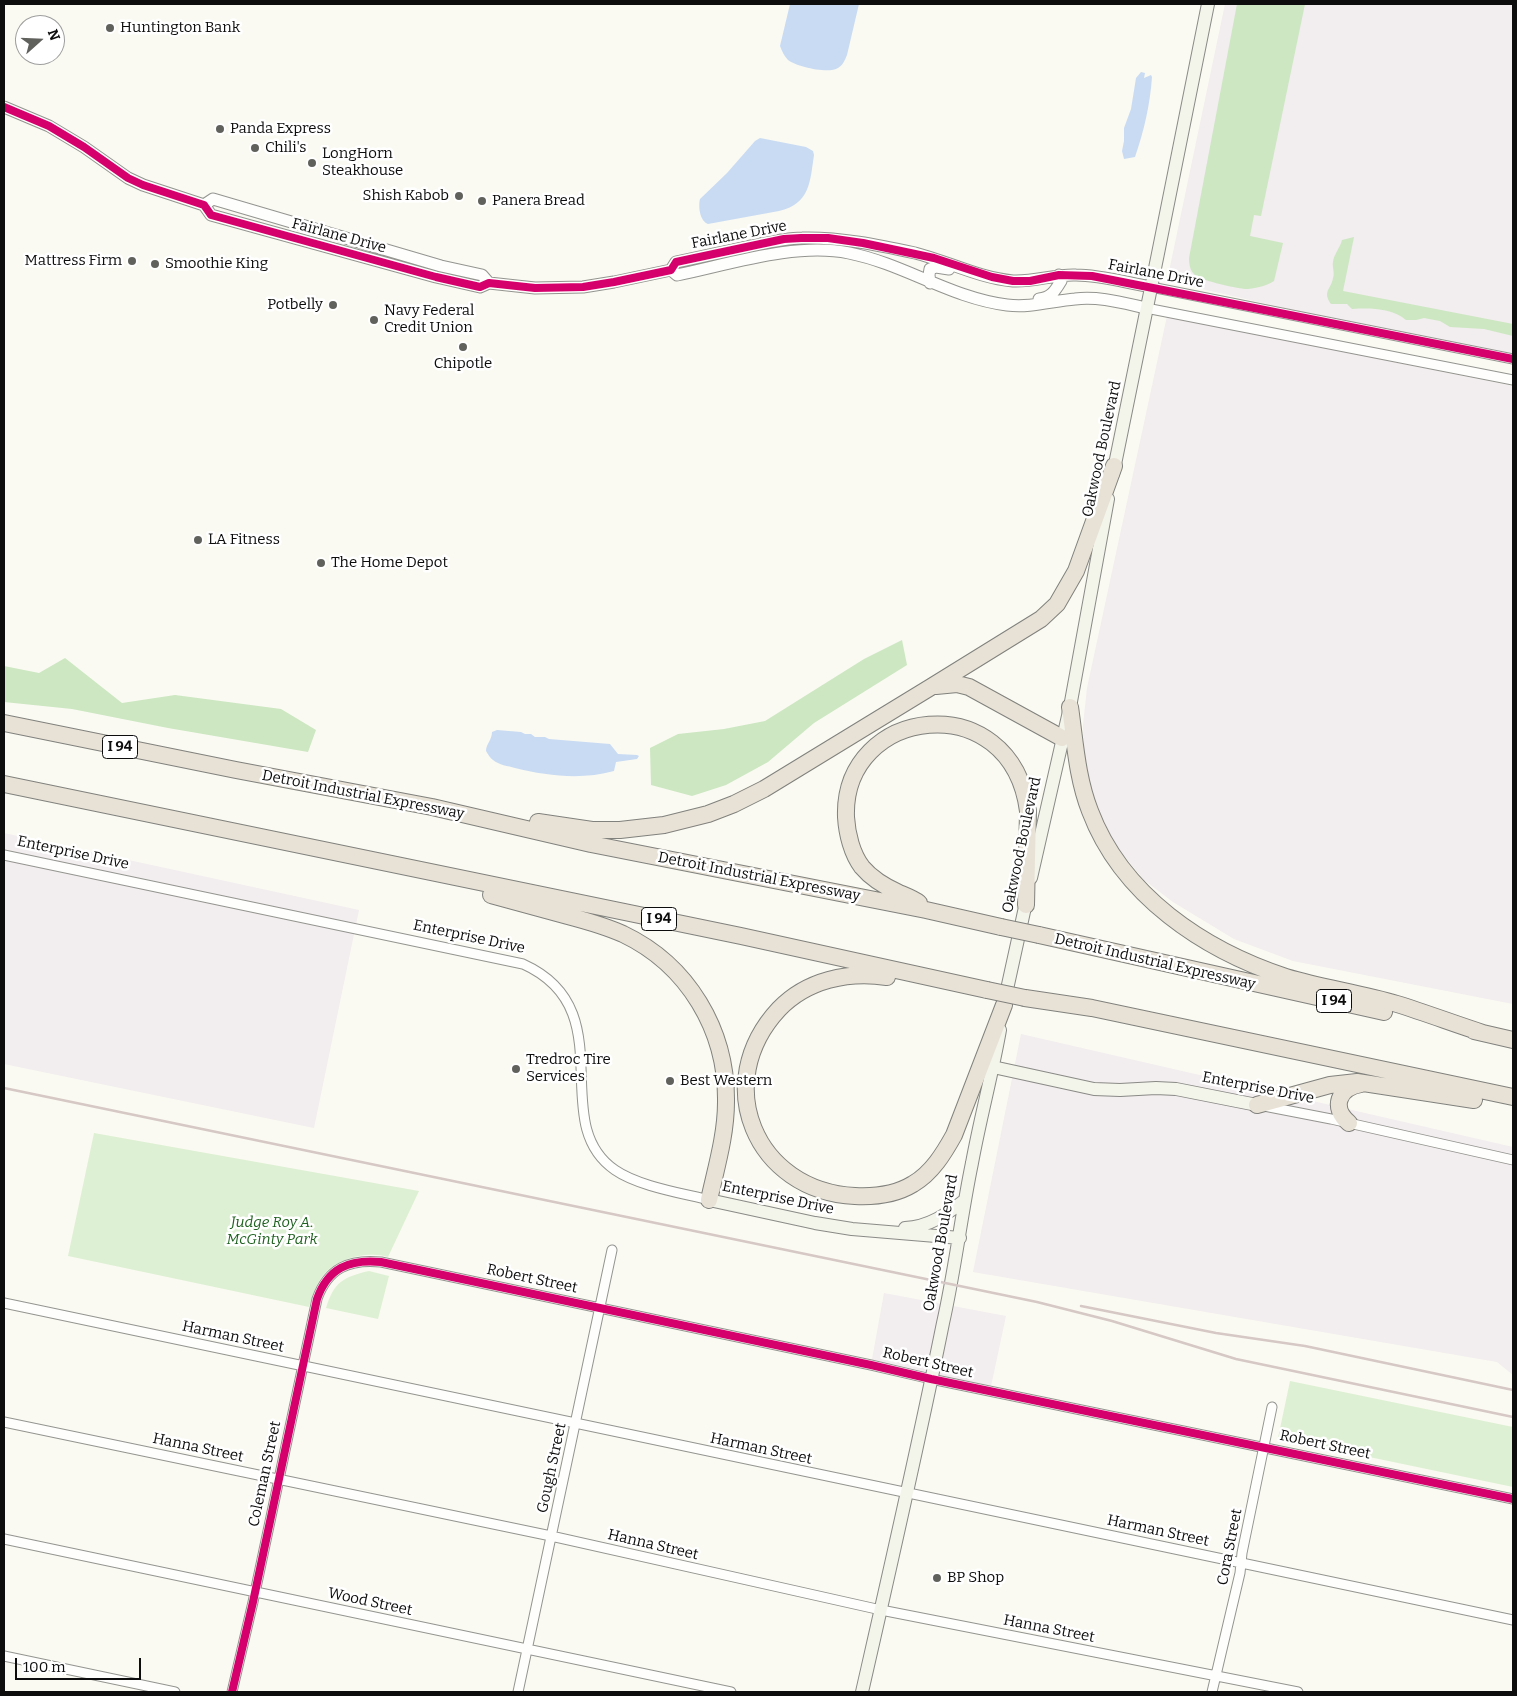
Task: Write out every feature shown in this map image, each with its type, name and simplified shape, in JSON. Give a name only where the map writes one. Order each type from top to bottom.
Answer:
[{"type":"highway","points":[[432,807],[592,830],[642,828],[686,820],[734,804],[764,789],[1041,619],[1057,604],[1076,572],[1114,466]]},
{"type":"highway","points":[[931,687],[944,684],[957,684],[969,687],[1062,738]]},
{"type":"highway","points":[[1070,707],[1081,783],[1095,823],[1121,868],[1139,890],[1159,908],[1213,945],[1287,977],[1396,1004],[1483,1033]]},
{"type":"highway","name":"Detroit Industrial Expressway","points":[[4,723],[432,807],[591,844],[926,910],[1284,991],[1513,1040]]},
{"type":"highway","points":[[926,910],[917,902],[888,888],[863,868],[856,858],[849,839],[846,806],[852,782],[863,761],[873,750],[885,740],[901,731],[915,726],[930,724],[957,726],[980,735],[1000,749],[1015,768],[1024,787],[1028,811],[1026,905]]},
{"type":"highway","name":"I 94","points":[[4,784],[741,936],[1025,998],[1092,1008],[1513,1097]]},
{"type":"highway","points":[[367,859],[412,876],[486,893],[601,925],[642,944],[674,970],[692,991],[708,1018],[718,1041],[724,1066],[726,1104],[724,1124],[709,1200]]},
{"type":"highway","points":[[951,982],[914,981],[869,974],[829,980],[806,988],[783,1005],[767,1022],[755,1044],[747,1070],[745,1096],[750,1122],[761,1145],[781,1167],[800,1181],[824,1192],[849,1196],[872,1197],[895,1192],[914,1183],[943,1154],[954,1135],[1004,1005]]},
{"type":"highway","points":[[1257,1105],[1330,1085],[1350,1082],[1370,1083],[1513,1106]]},
{"type":"highway","points":[[1349,1124],[1339,1111],[1340,1098],[1350,1088],[1370,1083]]},
{"type":"main road","name":"Oakwood Boulevard","points":[[862,1692],[931,1379],[1004,1005],[1070,707],[1114,466],[1131,393],[1146,308],[1208,4]]},
{"type":"main road","name":"Enterprise Drive","points":[[993,1067],[1094,1089],[1176,1089],[1257,1105]]},
{"type":"main road","name":"Enterprise Drive","points":[[709,1200],[852,1229],[960,1238]]},
{"type":"main road","points":[[876,1230],[912,1228],[929,1224],[965,1200]]},
{"type":"street","name":"Fairlane Drive","points":[[4,107],[49,126],[84,146],[128,178],[143,185],[204,205],[211,215],[436,277],[480,287],[489,283],[535,288],[582,287],[671,270],[676,262],[761,244],[801,238],[828,238],[934,258],[992,277],[1030,281],[1059,275],[1092,276],[1513,359]]},
{"type":"street","name":"Fairlane Drive","points":[[204,205],[213,199],[422,261],[482,275],[489,283]]},
{"type":"street","name":"Fairlane Drive","points":[[671,270],[677,275],[773,255],[807,250],[849,253],[887,265],[930,283],[982,301],[1025,305],[1076,299],[1100,299],[1513,380]]},
{"type":"street","points":[[930,283],[928,275],[930,268],[936,266],[977,279],[992,277]]},
{"type":"street","points":[[982,301],[1044,298],[1055,291],[1061,281],[1059,275]]},
{"type":"street","name":"Enterprise Drive","points":[[4,855],[515,962],[532,968],[552,982],[572,1011],[579,1034],[586,1124],[590,1140],[599,1156],[614,1170],[628,1178],[709,1200]]},
{"type":"street","name":"Enterprise Drive","points":[[1257,1105],[1513,1160]]},
{"type":"street","name":"Gough Street","points":[[518,1692],[612,1250]]},
{"type":"street","name":"Robert Street","points":[[338,1269],[356,1262],[381,1262],[931,1379],[1513,1499]]},
{"type":"street","name":"Coleman Street","points":[[232,1692],[317,1299],[327,1278],[338,1269]]},
{"type":"street","name":"Harman Street","points":[[4,1303],[1513,1620]]},
{"type":"street","name":"Cora Street","points":[[1212,1692],[1241,1563],[1272,1407]]},
{"type":"street","name":"Hanna Street","points":[[4,1422],[551,1536],[881,1610],[1298,1692]]},
{"type":"street","name":"Wood Street","points":[[4,1539],[731,1692]]},
{"type":"street","points":[[4,1656],[175,1692]]},
{"type":"shaded area","points":[[1225,4],[1513,4],[1513,354],[1311,314],[1167,281]]},
{"type":"shaded area","points":[[1167,316],[1513,386],[1513,1004],[1293,961],[1234,939],[1173,902],[1144,880],[1116,846],[1095,807],[1084,765],[1083,725],[1087,688]]},
{"type":"shaded area","points":[[4,833],[359,910],[314,1128],[4,1064]]},
{"type":"shaded area","points":[[1021,1034],[1513,1147],[1513,1375],[1497,1362],[973,1272]]},
{"type":"shaded area","points":[[884,1293],[1006,1316],[990,1391],[871,1365]]},
{"type":"green space","points":[[1237,4],[1305,4],[1261,216],[1254,215],[1250,236],[1283,243],[1274,281],[1248,289],[1205,280],[1192,272],[1189,260]]},
{"type":"green space","points":[[1354,237],[1343,291],[1513,324],[1513,336],[1484,329],[1450,327],[1440,321],[1424,318],[1406,320],[1388,311],[1352,309],[1347,304],[1331,304],[1327,293],[1334,276],[1334,259],[1342,240]]},
{"type":"green space","points":[[902,640],[907,665],[814,723],[768,762],[726,785],[692,796],[651,785],[650,748],[678,734],[724,729],[765,721],[864,659]]},
{"type":"green space","points":[[65,658],[122,703],[175,695],[281,709],[316,730],[308,752],[72,709],[4,702],[4,666],[39,673]]},
{"type":"green space","name":"Judge Roy A. McGinty Park","points":[[94,1133],[419,1191],[388,1257],[364,1255],[339,1262],[326,1272],[320,1280],[309,1307],[68,1256]]},
{"type":"green space","points":[[369,1271],[389,1276],[378,1319],[326,1308],[336,1286],[346,1278]]},
{"type":"green space","points":[[1290,1381],[1513,1427],[1513,1487],[1278,1438]]},
{"type":"water","points":[[790,4],[859,4],[847,55],[840,67],[834,70],[813,69],[788,60],[780,46]]},
{"type":"water","points":[[1141,72],[1145,73],[1144,78],[1151,75],[1152,77],[1148,108],[1135,157],[1124,159],[1122,151],[1124,128],[1131,109],[1136,78]]},
{"type":"water","points":[[760,138],[806,147],[813,151],[811,174],[803,197],[789,208],[779,211],[708,224],[703,220],[700,213],[700,199]]},
{"type":"water","points":[[497,730],[521,732],[549,739],[610,744],[618,754],[639,756],[637,759],[616,762],[614,771],[602,774],[564,776],[527,771],[495,762],[491,758],[486,749],[492,732]]},
{"type":"railway","points":[[4,1088],[1037,1302],[1112,1321],[1236,1359],[1513,1417]]},
{"type":"railway","points":[[1081,1306],[1216,1333],[1305,1346],[1513,1390]]},
{"type":"cycle path","points":[[4,107],[49,126],[84,147],[128,178],[143,185],[204,205],[211,215],[436,277],[480,287],[489,283],[535,288],[583,287],[671,270],[676,262],[784,239],[828,238],[863,243],[934,258],[992,277],[1013,281],[1030,281],[1059,275],[1092,276],[1513,359]]},
{"type":"cycle path","points":[[232,1692],[317,1299],[327,1280],[334,1273],[350,1264],[359,1262],[381,1262],[931,1379],[1513,1499]]},
{"type":"place","name":"Huntington Bank","points":[[110,28]]},
{"type":"place","name":"Panda Express","points":[[220,129]]},
{"type":"place","name":"Chili's","points":[[255,148]]},
{"type":"place","name":"LongHorn Steakhouse","points":[[312,163]]},
{"type":"place","name":"Shish Kabob","points":[[459,196]]},
{"type":"place","name":"Panera Bread","points":[[482,201]]},
{"type":"place","name":"Mattress Firm","points":[[132,261]]},
{"type":"place","name":"Smoothie King","points":[[155,264]]},
{"type":"place","name":"Potbelly","points":[[333,305]]},
{"type":"place","name":"Navy Federal Credit Union","points":[[374,320]]},
{"type":"place","name":"Chipotle","points":[[463,347]]},
{"type":"place","name":"LA Fitness","points":[[198,540]]},
{"type":"place","name":"The Home Depot","points":[[321,563]]},
{"type":"place","name":"Tredroc Tire Services","points":[[516,1069]]},
{"type":"place","name":"Best Western","points":[[670,1081]]},
{"type":"place","name":"BP Shop","points":[[937,1578]]}]
